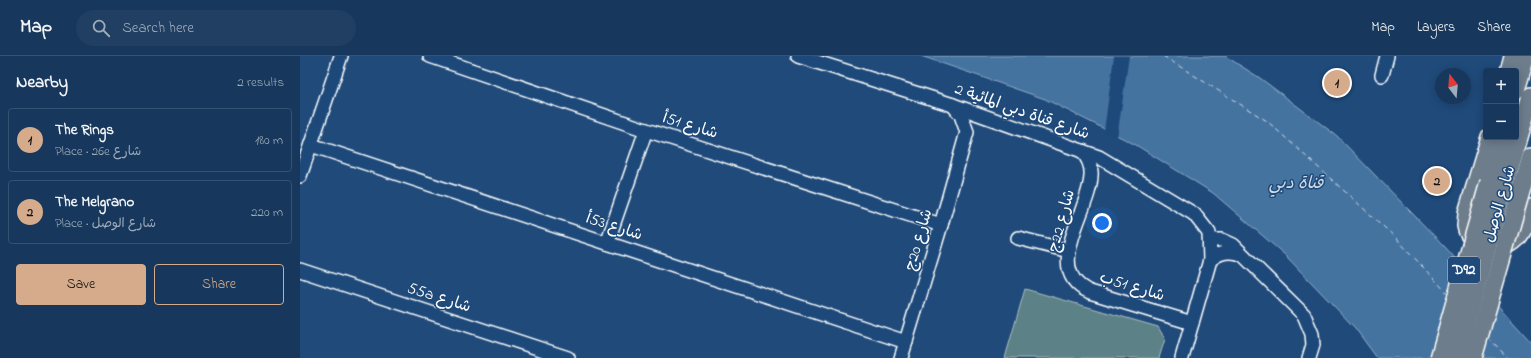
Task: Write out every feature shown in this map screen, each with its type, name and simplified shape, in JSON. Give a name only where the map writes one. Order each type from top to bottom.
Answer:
[{"type":"main road","points":[[1510,68],[1514,56]]},
{"type":"main road","points":[[1519,80],[1526,56]]},
{"type":"main road","name":"شارع الوصل","points":[[1439,358],[1497,184],[1531,96]]},
{"type":"main road","points":[[1489,140],[1467,213],[1466,226],[1470,234],[1476,241],[1488,248],[1501,248],[1517,239],[1523,229],[1531,208]]},
{"type":"main road","name":"شارع الوصل","points":[[1456,358],[1497,184],[1502,140]]},
{"type":"main road","name":"شارع الوصل","points":[[1473,358],[1531,157]]},
{"type":"street","points":[[300,176],[341,56]]},
{"type":"street","name":"شارع 51أ","points":[[430,56],[463,61],[646,130],[941,225]]},
{"type":"street","name":"شارع قناة دبي المائية 2","points":[[798,56],[953,105],[1082,151],[1112,164],[1194,214],[1206,227],[1210,240],[1210,260],[1182,358]]},
{"type":"street","points":[[1382,75],[1387,56]]},
{"type":"street","points":[[953,105],[961,115],[967,132],[975,124],[991,118]]},
{"type":"street","points":[[608,243],[646,130]]},
{"type":"street","name":"شارع 20ج","points":[[901,358],[967,132]]},
{"type":"street","name":"شارع 53أ","points":[[311,145],[906,342]]},
{"type":"street","name":"شارع 22ج","points":[[1070,273],[1068,261],[1069,251],[1091,178],[1090,164],[1082,151]]},
{"type":"street","name":"شارع 22ج","points":[[1091,178],[1100,169],[1112,164]]},
{"type":"street","points":[[1018,238],[1069,251]]},
{"type":"street","points":[[1210,240],[1222,240],[1228,242],[1304,315],[1312,334],[1310,354]]},
{"type":"street","points":[[1210,260],[1218,254],[1227,252],[1241,254]]},
{"type":"street","name":"55a شارع","points":[[300,270],[568,358]]},
{"type":"street","name":"شارع 51ب","points":[[1070,273],[1077,284],[1090,292],[1192,323]]},
{"type":"green space","points":[[1025,289],[1158,327],[1165,339],[1159,358],[1005,358]]},
{"type":"water","name":"قناة دبي","points":[[921,56],[1225,56],[1260,78],[1337,136],[1445,247],[1531,342],[1531,358],[1377,358],[1355,328],[1285,255],[1213,193],[1136,145],[1045,99]]},
{"type":"pier","points":[[1114,56],[1129,56],[1117,138],[1104,131]]},
{"type":"ferry route","points":[[1163,56],[1267,121],[1395,237],[1449,295]]},
{"type":"ferry route","points":[[1488,337],[1508,358]]},
{"type":"place","name":"The Rings","points":[[1337,83]]},
{"type":"place","name":"The Melgrano","points":[[1437,181]]}]
